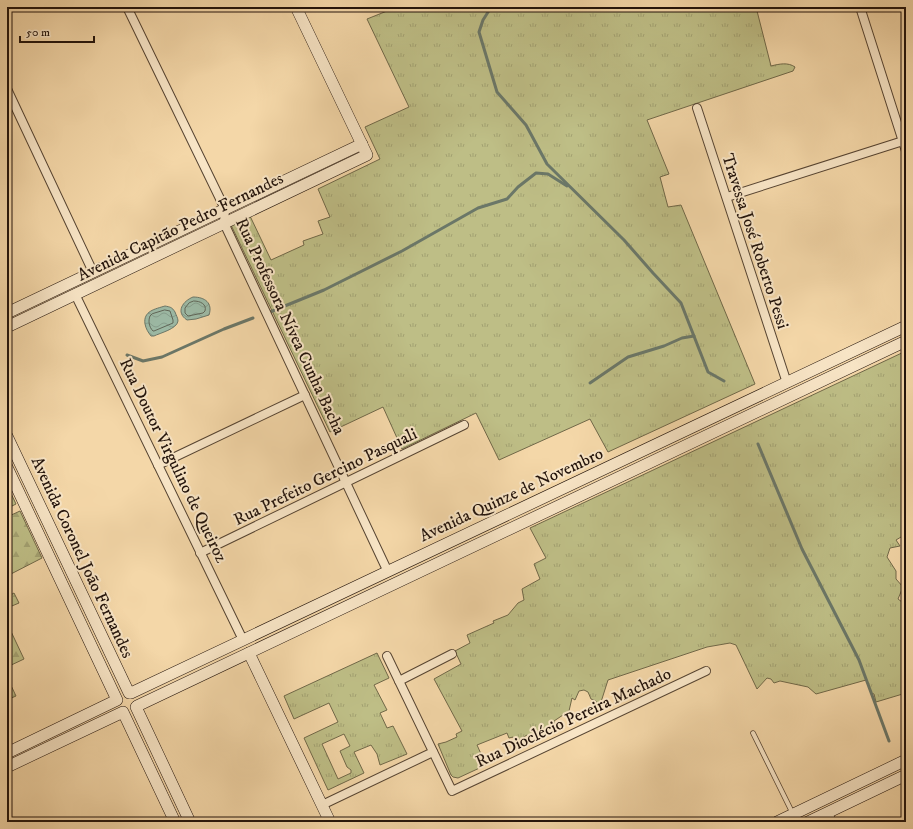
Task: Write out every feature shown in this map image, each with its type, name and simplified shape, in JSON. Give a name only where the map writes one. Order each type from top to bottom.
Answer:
[{"type":"street","name":"Rua Professora Nívea Cunha Bacha","points":[[127,7],[225,209],[224,223],[388,572]]},
{"type":"street","points":[[296,7],[362,144]]},
{"type":"street","points":[[860,7],[906,151]]},
{"type":"street","points":[[7,89],[93,272]]},
{"type":"street","name":"Travessa José Roberto Pessi","points":[[697,108],[787,382]]},
{"type":"street","points":[[726,197],[903,141]]},
{"type":"street","name":"Avenida Capitão Pedro Fernandes","points":[[7,313],[362,144],[367,155],[7,327]]},
{"type":"street","name":"Rua Doutor Virgulino de Queiroz","points":[[75,294],[242,640]]},
{"type":"street","name":"Avenida Quinze de Novembro","points":[[130,693],[906,326]]},
{"type":"street","name":"Avenida Quinze de Novembro","points":[[136,707],[906,341]]},
{"type":"street","points":[[158,466],[305,395]]},
{"type":"street","name":"Rua Prefeito Gercino Pasquali","points":[[200,553],[464,425]]},
{"type":"street","name":"Avenida Coronel João Fernandes","points":[[7,436],[130,693]]},
{"type":"street","name":"Avenida Coronel João Fernandes","points":[[7,467],[117,700]]},
{"type":"street","points":[[242,640],[239,643],[239,650],[242,653],[249,653],[330,822]]},
{"type":"street","points":[[399,681],[452,654]]},
{"type":"street","points":[[322,805],[433,752],[387,656]]},
{"type":"street","name":"Rua Dioclécio Pereira Machado","points":[[433,752],[452,791],[706,671]]},
{"type":"street","points":[[7,753],[117,700],[121,695],[130,693],[136,697],[136,707],[190,822]]},
{"type":"street","points":[[117,700],[117,706],[123,712],[175,822]]},
{"type":"street","points":[[7,767],[123,712],[132,712],[136,707]]},
{"type":"street","points":[[777,822],[906,760]]},
{"type":"street","points":[[808,822],[832,817],[906,775]]},
{"type":"lane","points":[[753,733],[793,814]]},
{"type":"green space","points":[[397,7],[756,7],[771,66],[789,64],[795,67],[793,71],[647,120],[669,174],[660,177],[668,207],[681,205],[755,384],[608,452],[590,419],[499,460],[476,413],[402,449],[383,407],[330,432],[231,225],[250,216],[271,260],[304,245],[303,241],[323,234],[318,221],[330,217],[318,189],[380,159],[365,127],[409,107],[367,19]]},
{"type":"green space","points":[[906,351],[906,534],[896,540],[900,546],[890,548],[887,557],[896,571],[896,579],[903,587],[898,599],[906,603],[906,693],[876,702],[874,694],[871,693],[866,680],[816,694],[808,687],[780,681],[774,683],[771,679],[767,678],[757,689],[736,645],[730,643],[707,647],[608,680],[600,704],[591,699],[588,692],[584,690],[579,691],[575,700],[572,698],[569,711],[554,721],[556,727],[551,733],[532,744],[527,735],[515,742],[513,737],[509,738],[507,733],[477,745],[486,765],[458,778],[451,775],[438,744],[457,737],[456,734],[462,731],[434,679],[461,664],[455,651],[470,643],[467,635],[508,615],[518,603],[524,600],[522,589],[540,579],[534,564],[546,558],[530,528]]},
{"type":"green space","points":[[7,485],[16,504],[12,506],[7,504]]},
{"type":"green space","points":[[20,511],[42,558],[7,576],[7,517]]},
{"type":"green space","points":[[14,593],[19,603],[7,608],[7,597]]},
{"type":"green space","points":[[7,623],[24,659],[7,667]]},
{"type":"green space","points":[[377,653],[389,678],[374,685],[387,710],[380,713],[387,728],[393,726],[407,754],[380,765],[377,754],[371,745],[354,752],[364,773],[328,790],[304,738],[338,722],[329,703],[294,719],[284,696]],"holes":[[[344,734],[350,746],[340,751],[347,767],[351,770],[351,773],[338,779],[322,744]]]},
{"type":"green space","points":[[7,677],[16,696],[7,700]]},
{"type":"water","points":[[193,297],[201,298],[209,304],[209,315],[187,320],[183,317],[181,314],[182,307],[186,301]]},
{"type":"water","points":[[165,306],[174,310],[178,319],[177,324],[168,330],[151,336],[145,326],[146,316],[150,311]]},
{"type":"waterway","points":[[494,7],[490,9],[483,20],[479,32],[497,92],[526,125],[547,164],[624,240],[681,303],[708,372],[724,381]]},
{"type":"waterway","points":[[270,312],[324,290],[402,251],[478,208],[507,199],[518,187],[536,173],[548,174],[567,186]]},
{"type":"waterway","points":[[127,355],[143,361],[162,357],[224,329],[253,318]]},
{"type":"waterway","points":[[590,383],[628,357],[664,346],[682,338],[694,336]]},
{"type":"waterway","points":[[758,444],[802,549],[859,660],[889,741]]}]
